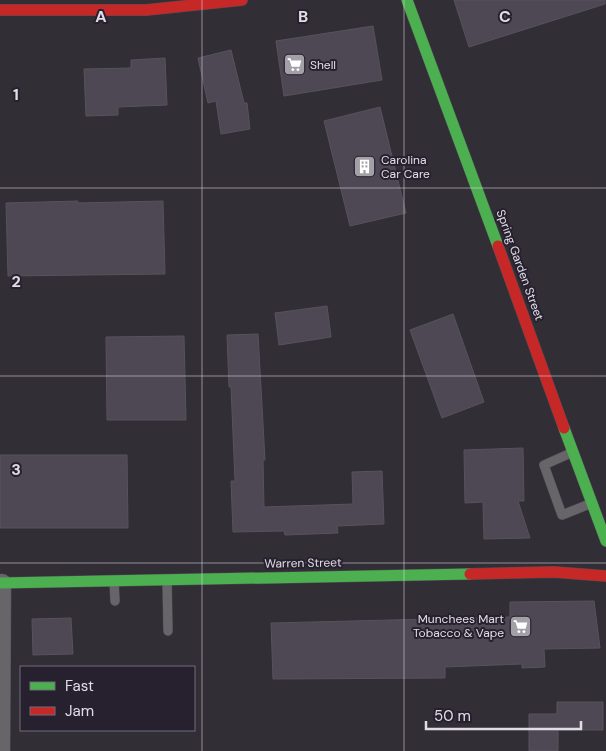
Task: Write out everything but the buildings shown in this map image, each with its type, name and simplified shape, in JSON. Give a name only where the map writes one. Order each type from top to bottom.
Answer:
[{"type":"street","points":[[0,10],[146,10],[242,0]]},
{"type":"street","name":"Spring Garden Street","points":[[407,0],[606,541]]},
{"type":"street","name":"Warren Street","points":[[1,583],[554,572],[606,576]]},
{"type":"street","points":[[1,583],[1,751]]},
{"type":"lane","points":[[574,452],[544,465],[562,515],[592,503]]},
{"type":"lane","points":[[167,580],[168,631]]},
{"type":"lane","points":[[114,581],[115,601]]},
{"type":"traffic: fast","points":[[407,0],[498,246]]},
{"type":"traffic: fast","points":[[564,428],[606,541]]},
{"type":"traffic: fast","points":[[0,583],[470,574]]},
{"type":"traffic: jam","points":[[0,10],[146,10],[242,0]]},
{"type":"traffic: jam","points":[[498,246],[564,428]]},
{"type":"traffic: jam","points":[[470,574],[554,572],[606,576]]},
{"type":"place","name":"Shell","points":[[294,65]]},
{"type":"place","name":"Carolina Car Care","points":[[365,167]]},
{"type":"place","name":"Munchees Mart Tobacco & Vape","points":[[520,626]]}]
